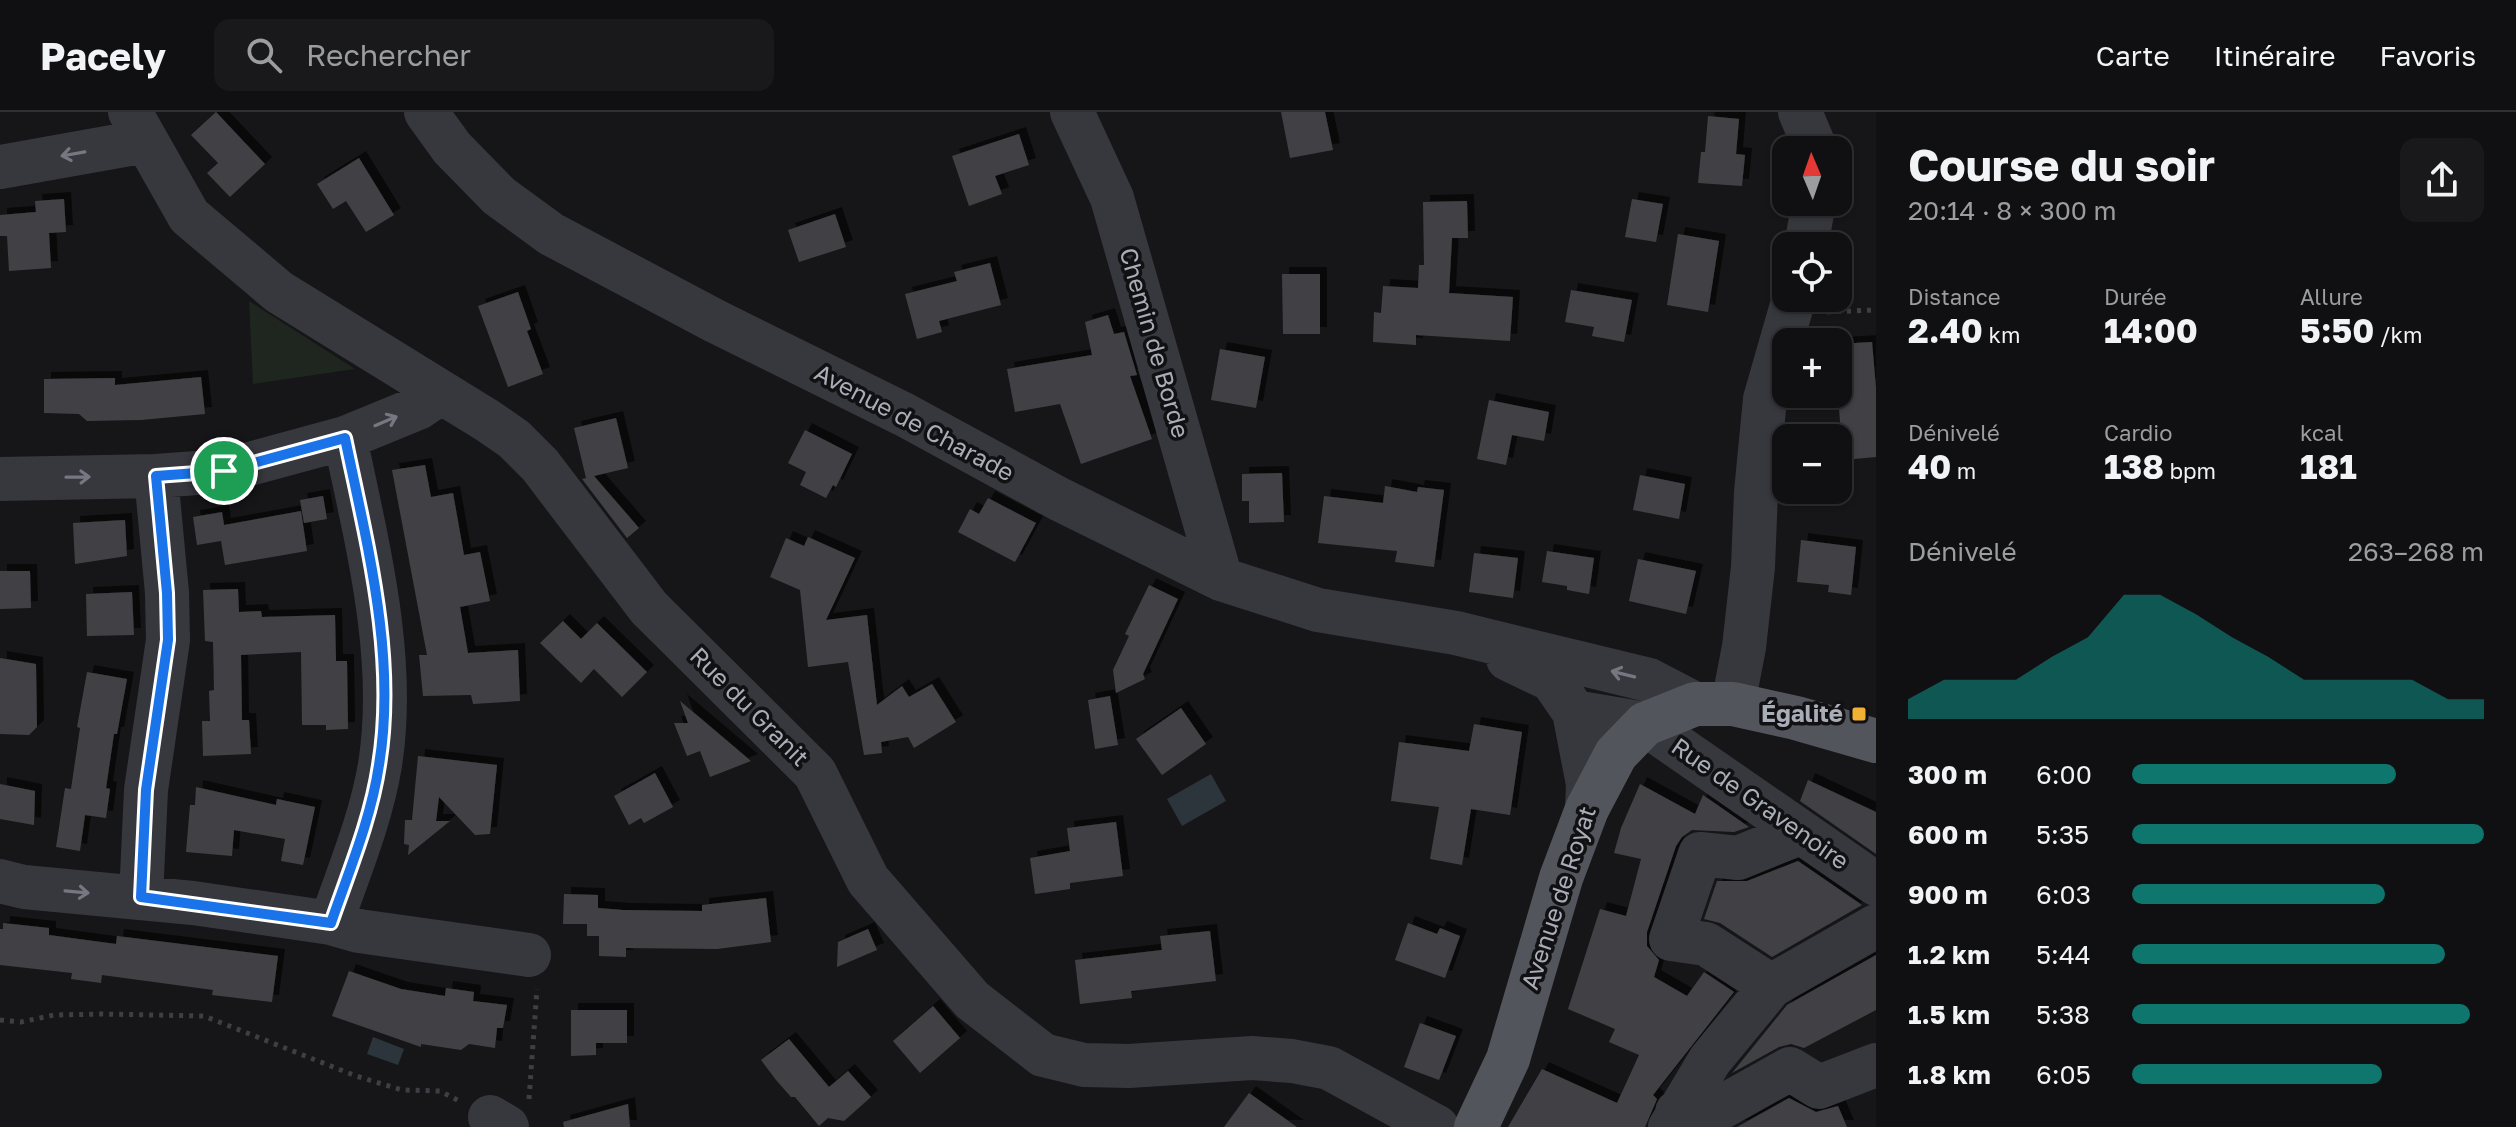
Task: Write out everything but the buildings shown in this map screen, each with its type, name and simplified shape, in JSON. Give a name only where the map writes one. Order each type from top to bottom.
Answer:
[{"type":"main road","name":"Avenue de Royat","points":[[1476,1127],[1508,1059],[1561,878],[1587,809],[1616,754],[1645,724],[1714,704]]},
{"type":"main road","points":[[1714,704],[1796,718],[1876,741]]},
{"type":"street","name":"Avenue de Charade","points":[[426,112],[452,148],[499,196],[551,234],[715,321],[905,415],[1059,499],[1221,579],[1318,610],[1456,633],[1649,680],[1714,704]]},
{"type":"street","name":"Chemin de Borde","points":[[1072,112],[1112,198],[1221,579]]},
{"type":"street","points":[[1800,112],[1811,136]]},
{"type":"street","points":[[1825,136],[1837,112]]},
{"type":"street","points":[[0,167],[138,126]]},
{"type":"street","name":"Rue du Granit","points":[[138,126],[189,216],[279,292],[514,439],[540,465],[649,608],[815,773],[868,880],[972,1000],[1043,1055],[1084,1065],[1129,1066],[1252,1058],[1292,1061],[1329,1068],[1437,1127]]},
{"type":"street","points":[[1714,704],[1744,647],[1765,399],[1790,312]]},
{"type":"street","points":[[0,479],[156,476],[224,471],[345,438],[418,408],[440,393]]},
{"type":"street","points":[[331,923],[371,803],[384,729],[384,679],[377,609],[370,557],[345,438]]},
{"type":"street","points":[[141,897],[146,790],[168,640],[167,593],[156,476]]},
{"type":"street","name":"Avenue de Charade","points":[[1456,633],[1552,680],[1574,712],[1588,784],[1587,809]]},
{"type":"street","points":[[1574,712],[1645,724]]},
{"type":"street","name":"Rue de Gravenoire","points":[[1645,724],[1876,884]]},
{"type":"street","points":[[1771,986],[1706,944],[1671,939],[1700,854],[1738,858],[1800,833]]},
{"type":"street","points":[[0,881],[24,887],[141,897],[331,923],[359,931],[529,955]]},
{"type":"street","points":[[1674,1120],[1710,1060],[1771,986],[1876,926]]},
{"type":"street","points":[[1674,1120],[1704,1117],[1790,1069],[1819,1087],[1876,1065]]},
{"type":"path","points":[[1852,309],[1876,310]]},
{"type":"path","points":[[0,1020],[21,1022],[54,1015],[102,1014],[204,1016],[356,1076],[402,1090],[440,1091],[509,1115],[538,971],[529,955]]},
{"type":"shaded area","points":[[249,301],[355,369],[253,384]]},
{"type":"shaded area","points":[[1211,774],[1226,801],[1182,826],[1167,799]]},
{"type":"shaded area","points":[[373,1037],[404,1049],[398,1065],[367,1054]]},
{"type":"place","name":"Égalité","points":[[1859,714]]},
{"type":"route","points":[[345,438],[370,557],[377,609],[384,679],[384,729],[371,803],[331,923],[141,897],[146,790],[168,640],[167,593],[156,476],[224,471],[345,438]]}]
